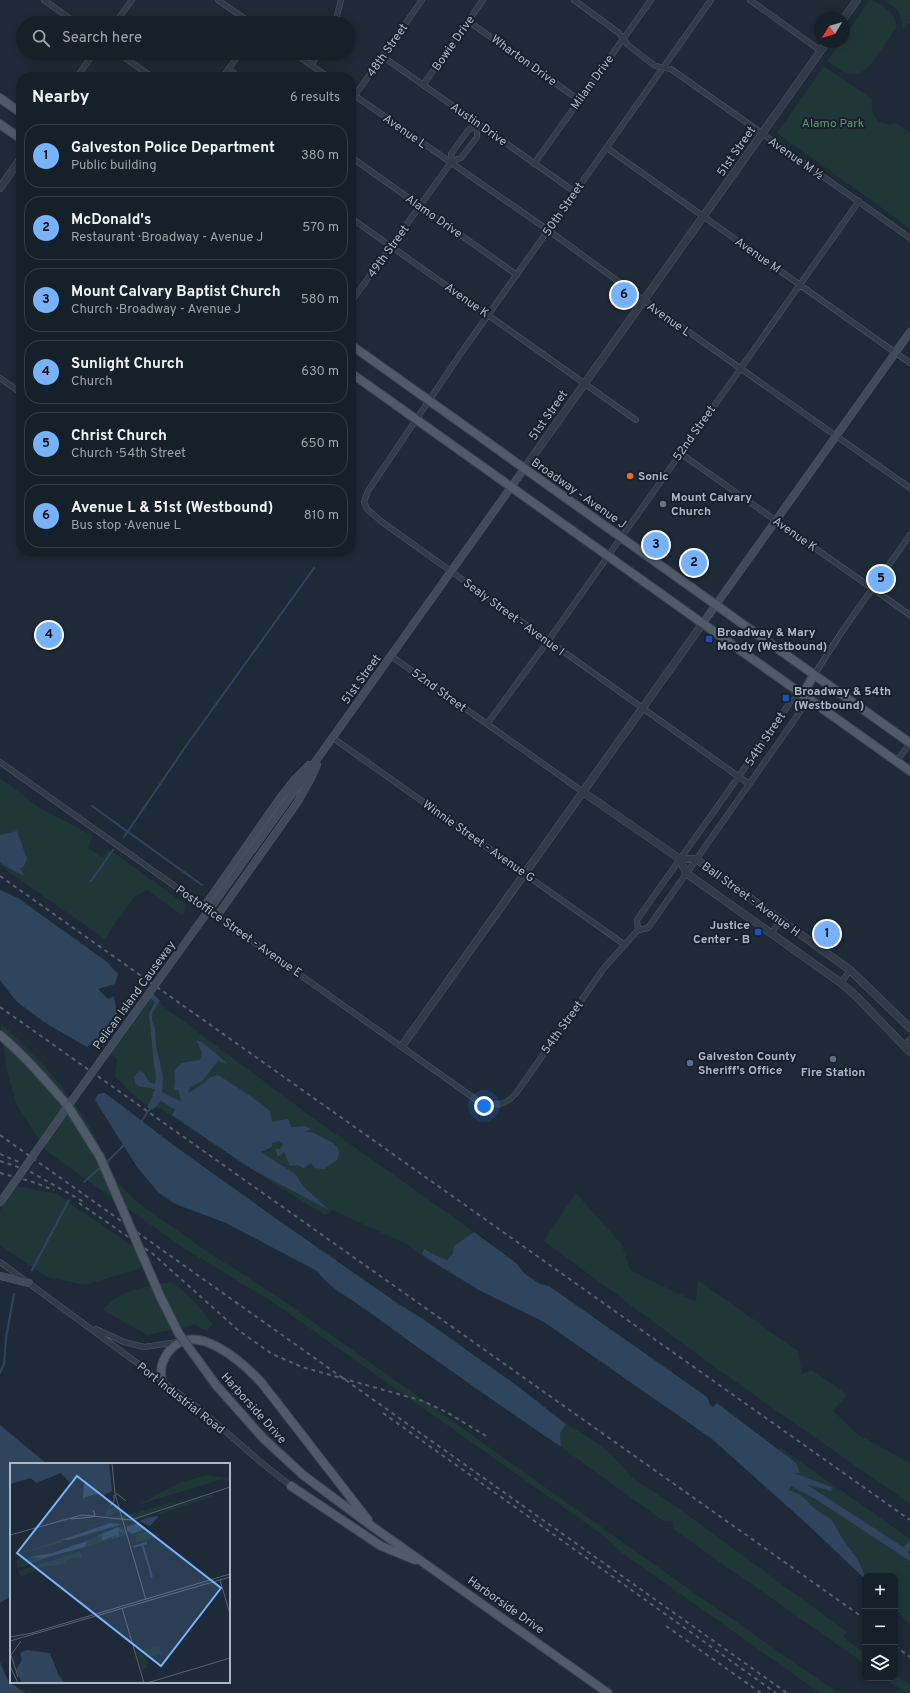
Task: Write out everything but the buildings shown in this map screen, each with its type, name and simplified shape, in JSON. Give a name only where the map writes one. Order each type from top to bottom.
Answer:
[{"type":"main road","points":[[0,98],[16,109]]},
{"type":"main road","points":[[0,124],[16,135]]},
{"type":"main road","points":[[703,623],[910,332]]},
{"type":"main road","name":"Broadway - Avenue J","points":[[356,349],[910,743]]},
{"type":"main road","points":[[356,377],[910,771]]},
{"type":"main road","name":"51st Street","points":[[288,800],[524,469]]},
{"type":"main road","points":[[802,695],[814,676]]},
{"type":"main road","points":[[204,906],[280,798],[295,779],[323,751]]},
{"type":"main road","points":[[217,916],[297,803],[310,780],[323,751]]},
{"type":"main road","name":"Pelican Island Causeway","points":[[0,1203],[288,800]]},
{"type":"main road","name":"Harborside Drive","points":[[0,1035],[25,1057],[68,1106],[100,1157],[160,1296],[180,1334],[216,1385],[263,1438],[303,1475],[608,1693]]},
{"type":"main road","points":[[0,1276],[29,1283]]},
{"type":"main road","points":[[162,1382],[160,1370],[163,1360],[171,1349],[185,1340],[202,1341],[219,1348],[246,1366],[261,1382],[374,1527]]},
{"type":"main road","points":[[291,1486],[381,1546],[429,1565]]},
{"type":"street","points":[[44,0],[66,16]]},
{"type":"street","points":[[120,16],[132,0]]},
{"type":"street","points":[[218,0],[241,16]]},
{"type":"street","points":[[337,16],[341,0]]},
{"type":"street","name":"48th Street","points":[[356,91],[422,0]]},
{"type":"street","name":"Bowie Drive","points":[[423,85],[482,0]]},
{"type":"street","name":"Avenue M ½","points":[[574,0],[619,33],[628,45],[655,66],[671,69],[910,238]]},
{"type":"street","name":"Milam Drive","points":[[534,164],[651,0]]},
{"type":"street","name":"50th Street","points":[[416,419],[711,0]]},
{"type":"street","points":[[750,0],[821,51]]},
{"type":"street","points":[[848,12],[856,0]]},
{"type":"street","name":"Wharton Drive","points":[[468,21],[579,100]]},
{"type":"street","name":"51st Street","points":[[524,469],[761,133],[823,48]]},
{"type":"street","name":"Austin Drive","points":[[382,56],[478,126],[575,192]]},
{"type":"street","points":[[81,72],[89,60]]},
{"type":"street","points":[[128,60],[145,72]]},
{"type":"street","points":[[226,72],[235,60]]},
{"type":"street","points":[[304,60],[321,72]]},
{"type":"street","points":[[311,65],[314,60]]},
{"type":"street","points":[[228,69],[232,72]]},
{"type":"street","name":"Avenue L","points":[[356,97],[452,162],[643,300],[910,488]]},
{"type":"street","name":"49th Street","points":[[356,295],[452,162],[461,158],[477,137],[478,126],[469,129],[451,154],[452,162]]},
{"type":"street","name":"Avenue M","points":[[606,148],[910,363]]},
{"type":"street","name":"Alamo Drive","points":[[356,161],[517,275]]},
{"type":"street","points":[[0,188],[16,165]]},
{"type":"street","name":"52nd Street","points":[[487,724],[548,641],[607,555],[859,201]]},
{"type":"street","name":"Avenue K","points":[[356,222],[636,420]]},
{"type":"street","points":[[0,378],[16,389]]},
{"type":"street","name":"Sealy Street - Avenue I","points":[[416,419],[368,491],[364,502],[367,509],[382,522],[749,784]]},
{"type":"street","name":"Avenue K","points":[[680,453],[910,615]]},
{"type":"street","points":[[814,676],[843,630],[910,535]]},
{"type":"street","points":[[402,1046],[703,623]]},
{"type":"street","name":"52nd Street","points":[[391,656],[583,792]]},
{"type":"street","name":"54th Street","points":[[478,1101],[491,1105],[500,1105],[510,1100],[604,968],[638,930],[648,928],[802,709],[802,695],[791,701],[637,920],[638,930]]},
{"type":"street","name":"Winnie Street - Avenue G","points":[[332,738],[625,945]]},
{"type":"street","points":[[897,761],[910,743]]},
{"type":"street","name":"Postoffice Street - Avenue E","points":[[0,762],[478,1101]]},
{"type":"street","points":[[583,792],[680,859]]},
{"type":"street","name":"Ball Street - Avenue H","points":[[910,1028],[850,970],[696,859],[680,859],[686,873],[856,996],[910,1052]]},
{"type":"street","points":[[771,934],[780,920]]},
{"type":"street","points":[[841,984],[850,970]]},
{"type":"street","points":[[904,1046],[910,1039]]},
{"type":"street","name":"Port Industrial Road","points":[[0,1262],[201,1410],[263,1464],[291,1486]]},
{"type":"street","name":"Port Industrial Road","points":[[88,1326],[124,1342],[144,1347],[185,1340]]},
{"type":"green space","points":[[870,0],[888,10],[892,14],[896,23],[896,28],[868,68],[860,73],[852,74],[845,73],[827,61],[837,48],[850,48],[850,28]]},
{"type":"green space","points":[[884,0],[910,0],[910,23],[908,23],[903,31],[901,16],[894,7]]},
{"type":"green space","name":"Alamo Park","points":[[824,66],[872,99],[872,111],[876,119],[885,124],[896,123],[910,133],[910,228],[777,133]]},
{"type":"green space","points":[[0,778],[40,808],[93,836],[88,848],[103,858],[109,849],[186,905],[183,916],[147,890],[134,897],[105,939],[10,873],[0,864]]},
{"type":"green space","points":[[148,990],[163,1006],[313,1118],[473,1231],[453,1257],[432,1263],[408,1245],[333,1210],[325,1215],[262,1176],[161,1109],[146,1105],[130,1092],[115,1076],[117,1060],[107,1047]]},
{"type":"green space","points":[[0,1022],[48,1070],[77,1107],[90,1127],[118,1183],[137,1202],[208,1252],[278,1297],[649,1561],[838,1693],[820,1693],[621,1552],[600,1533],[274,1303],[185,1249],[46,1151],[17,1105],[7,1071]]},
{"type":"green space","points":[[17,1186],[57,1194],[155,1262],[135,1270],[85,1285],[47,1277],[0,1245],[0,1210]]},
{"type":"green space","points":[[576,1193],[622,1245],[630,1270],[696,1302],[698,1280],[798,1351],[802,1374],[812,1370],[847,1395],[833,1411],[857,1434],[910,1463],[910,1504],[720,1371],[544,1241]]},
{"type":"green space","points":[[170,1282],[188,1296],[213,1324],[207,1331],[195,1325],[147,1335],[103,1310],[116,1298],[133,1290]]},
{"type":"green space","points":[[566,1424],[587,1436],[611,1454],[632,1478],[678,1508],[847,1632],[843,1637],[862,1651],[862,1662],[673,1529],[672,1521],[662,1520],[561,1447],[560,1432]]},
{"type":"green space","points":[[778,1446],[910,1539],[910,1624],[898,1612],[898,1573],[862,1573],[787,1491]]},
{"type":"green space","points":[[898,1676],[910,1685],[910,1693],[901,1690],[888,1681],[898,1681]]},
{"type":"water","points":[[17,831],[27,859],[24,866],[20,868],[24,876],[5,866],[0,861],[0,835]]},
{"type":"water","points":[[0,890],[18,898],[107,962],[118,974],[115,984],[98,989],[108,999],[114,996],[117,1014],[94,1042],[87,1047],[44,1022],[16,1001],[0,980]]},
{"type":"water","points":[[151,991],[160,1001],[152,1013],[152,1021],[155,1029],[156,1046],[163,1076],[162,1092],[182,1102],[178,1090],[174,1090],[174,1071],[181,1063],[200,1060],[202,1053],[196,1040],[202,1042],[228,1064],[218,1061],[202,1081],[190,1088],[188,1093],[206,1082],[209,1078],[218,1075],[249,1095],[270,1111],[272,1122],[288,1119],[291,1127],[305,1126],[311,1129],[304,1132],[314,1133],[333,1143],[338,1148],[339,1153],[337,1160],[324,1169],[315,1168],[311,1163],[304,1168],[298,1165],[290,1166],[284,1152],[278,1157],[275,1149],[280,1149],[283,1144],[279,1141],[272,1143],[272,1147],[261,1152],[295,1174],[303,1186],[329,1210],[250,1168],[172,1115],[175,1110],[161,1101],[153,1110],[147,1107],[155,1089],[138,1086],[135,1083],[134,1077],[139,1071],[144,1073],[149,1082],[155,1084],[156,1077],[149,1014],[155,1004],[154,1001],[148,996]]},
{"type":"water","points":[[105,1093],[176,1147],[278,1220],[400,1305],[423,1319],[516,1385],[566,1424],[560,1433],[561,1447],[329,1284],[317,1271],[226,1223],[175,1204],[158,1192],[137,1167],[95,1100],[98,1094]]},
{"type":"water","points":[[474,1232],[516,1263],[525,1274],[540,1284],[549,1286],[707,1397],[710,1405],[713,1407],[717,1403],[796,1463],[800,1473],[794,1473],[832,1487],[831,1491],[806,1484],[903,1547],[910,1541],[910,1550],[908,1553],[910,1554],[910,1561],[814,1498],[791,1486],[789,1490],[801,1495],[816,1510],[832,1520],[842,1538],[858,1560],[864,1573],[862,1573],[862,1576],[806,1523],[712,1439],[544,1322],[479,1290],[422,1254],[424,1249],[447,1260],[453,1253],[454,1246]]},
{"type":"water","points":[[0,1425],[46,1463],[10,1463],[10,1597],[0,1603]]},
{"type":"water","points":[[0,1662],[8,1681],[25,1693],[0,1693]]},
{"type":"waterway","points":[[124,837],[186,746],[314,568]]},
{"type":"waterway","points":[[92,806],[202,885]]},
{"type":"waterway","points":[[91,881],[113,850]]},
{"type":"waterway","points":[[150,1014],[156,1002]]},
{"type":"waterway","points":[[141,1122],[151,1107]]},
{"type":"waterway","points":[[105,1164],[126,1143]]},
{"type":"waterway","points":[[84,1182],[101,1167]]},
{"type":"waterway","points":[[32,1270],[69,1200]]},
{"type":"waterway","points":[[0,1373],[4,1364],[6,1338],[14,1294]]},
{"type":"railway","points":[[0,876],[910,1520]]},
{"type":"railway","points":[[0,1007],[862,1617]]},
{"type":"railway","points":[[0,1135],[787,1693]]},
{"type":"railway","points":[[0,1154],[19,1162]]},
{"type":"railway","points":[[0,1161],[27,1170],[86,1203]]},
{"type":"railway","points":[[0,1173],[30,1181],[54,1190]]},
{"type":"railway","points":[[79,1203],[153,1254],[238,1330],[272,1354],[302,1367],[423,1401],[448,1413],[486,1436]]},
{"type":"railway","points":[[383,1413],[776,1693]]},
{"type":"railway","points":[[666,1626],[761,1693]]},
{"type":"railway","points":[[898,1648],[910,1657]]},
{"type":"place","name":"Avenue L & 51st (Westbound)","points":[[624,295]]},
{"type":"place","name":"Sonic","points":[[630,476]]},
{"type":"place","name":"Mount Calvary Church","points":[[663,504]]},
{"type":"place","name":"Mount Calvary Baptist Church","points":[[656,545]]},
{"type":"place","name":"McDonald's","points":[[694,563]]},
{"type":"place","name":"Christ Church","points":[[881,579]]},
{"type":"place","name":"Sunlight Church","points":[[49,635]]},
{"type":"place","name":"Broadway & Mary Moody (Westbound)","points":[[709,639]]},
{"type":"place","name":"Broadway & 54th (Westbound)","points":[[786,698]]},
{"type":"place","name":"Justice Center - B","points":[[758,932]]},
{"type":"place","name":"Galveston Police Department","points":[[827,934]]},
{"type":"place","name":"Fire Station","points":[[833,1059]]},
{"type":"place","name":"Galveston County Sheriff's Office","points":[[690,1063]]}]
